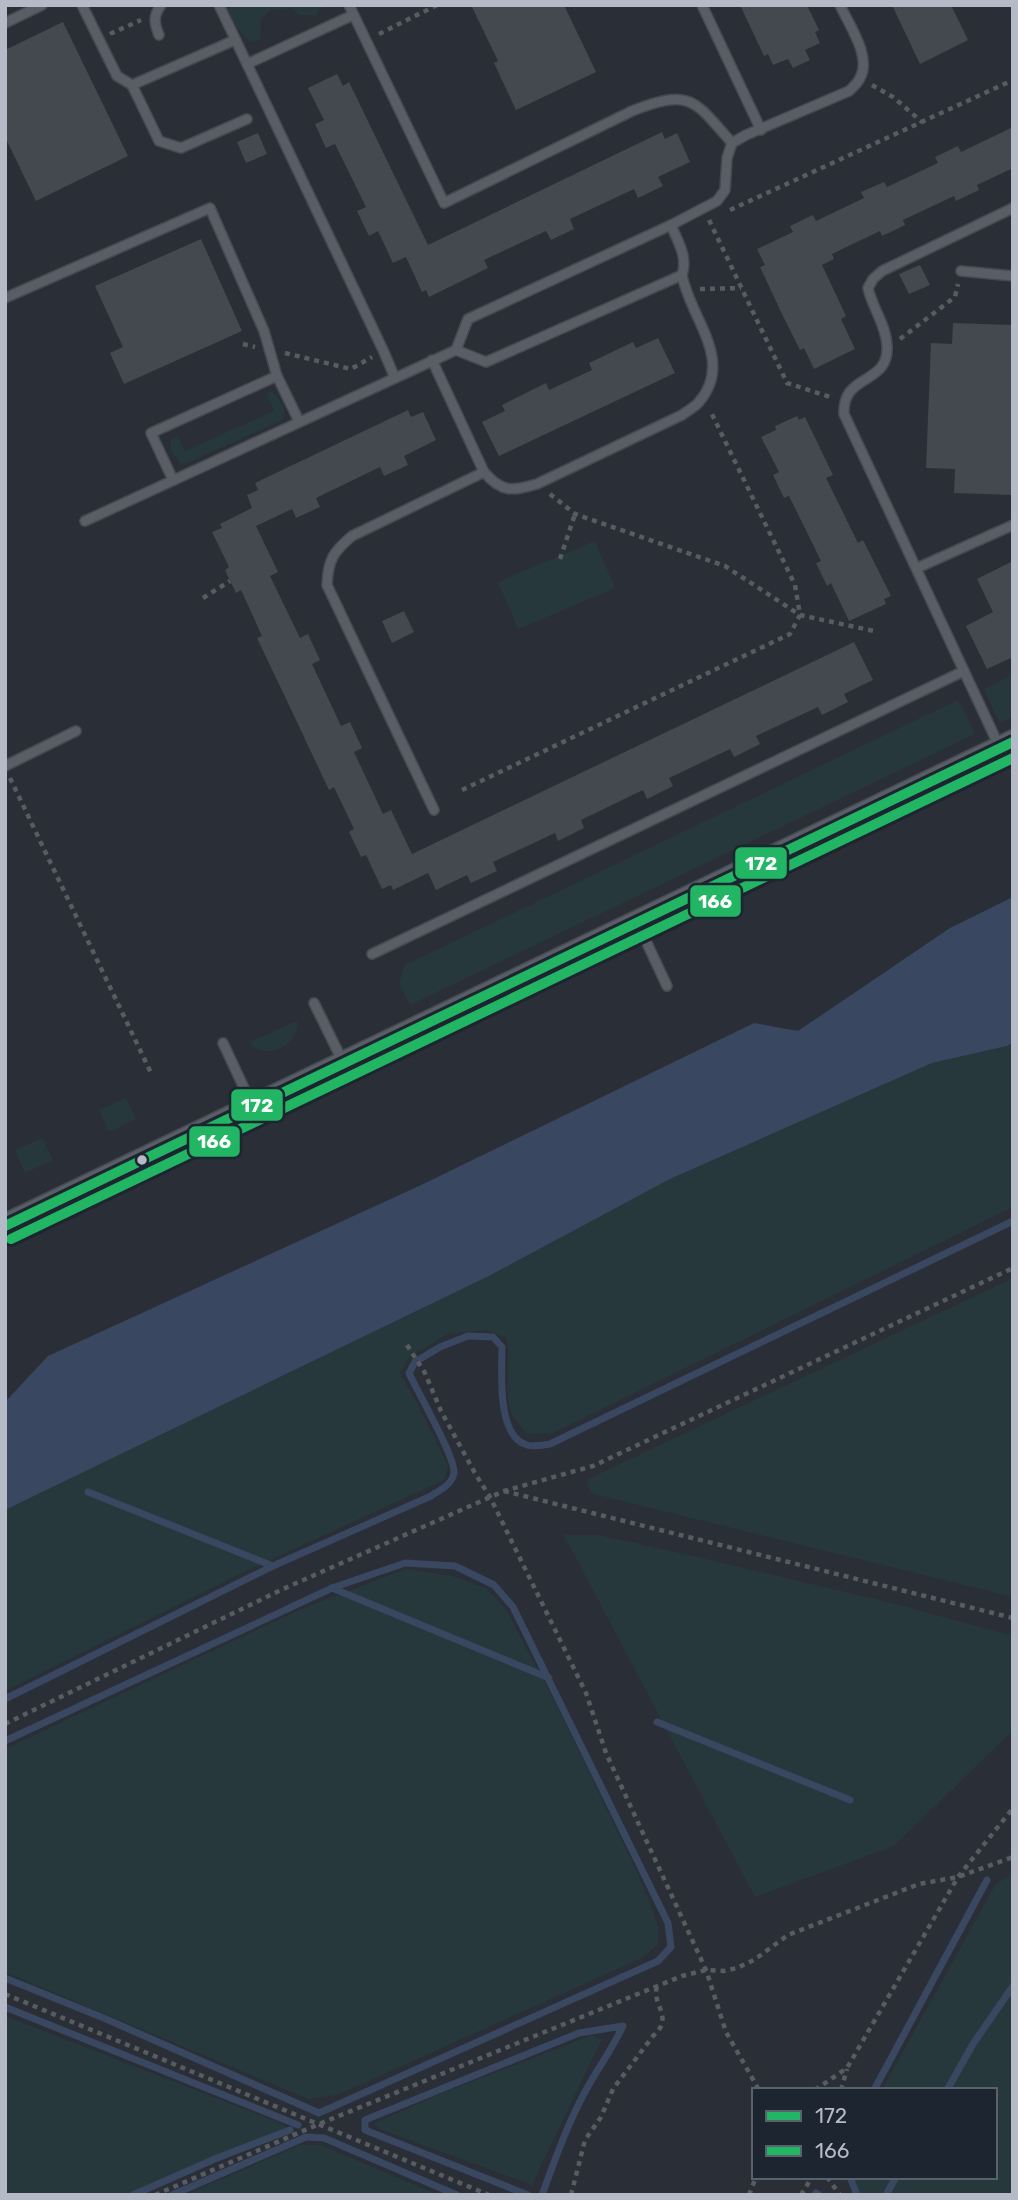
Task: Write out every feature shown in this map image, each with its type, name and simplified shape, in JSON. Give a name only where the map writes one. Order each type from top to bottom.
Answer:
[{"type":"street","points":[[5,1226],[1006,745]]},
{"type":"lane","points":[[5,23],[42,5]]},
{"type":"lane","points":[[82,5],[117,76],[132,85],[159,141],[181,148],[247,119]]},
{"type":"lane","points":[[159,35],[154,14],[161,5]]},
{"type":"lane","points":[[219,5],[395,378]]},
{"type":"lane","points":[[702,5],[761,130]]},
{"type":"lane","points":[[456,350],[468,319],[717,201],[725,190],[727,159],[732,144],[849,91],[860,78],[864,66],[861,50],[840,5]]},
{"type":"lane","points":[[247,64],[351,10],[444,203],[656,101],[680,98],[701,107],[732,144]]},
{"type":"lane","points":[[132,85],[235,40]]},
{"type":"lane","points":[[5,298],[210,208],[264,331],[277,376],[299,421]]},
{"type":"lane","points":[[1006,745],[964,671],[844,414],[844,402],[848,393],[876,373],[885,361],[888,346],[885,333],[870,301],[868,288],[873,279],[882,271],[1013,208]]},
{"type":"lane","points":[[432,360],[484,472],[495,485],[516,490],[537,484],[682,415],[699,402],[714,368],[711,348],[685,290],[682,275],[684,255],[671,225]]},
{"type":"lane","points":[[961,271],[1013,276]]},
{"type":"lane","points":[[85,521],[456,350],[486,362],[682,275]]},
{"type":"lane","points":[[173,480],[151,433],[277,376]]},
{"type":"lane","points":[[434,810],[327,585],[328,565],[337,549],[352,536],[484,472]]},
{"type":"lane","points":[[917,568],[1013,524]]},
{"type":"lane","points":[[372,954],[964,671]]},
{"type":"lane","points":[[5,767],[76,731]]},
{"type":"lane","points":[[637,923],[667,986]]},
{"type":"lane","points":[[314,1003],[343,1064]]},
{"type":"lane","points":[[223,1043],[253,1107]]},
{"type":"path","points":[[365,40],[437,5]]},
{"type":"path","points":[[107,23],[112,33],[154,14]]},
{"type":"path","points":[[860,78],[893,97],[922,122]]},
{"type":"path","points":[[722,214],[1013,80]]},
{"type":"path","points":[[709,220],[787,383],[844,402]]},
{"type":"path","points":[[888,346],[903,338],[954,297],[961,271]]},
{"type":"path","points":[[685,290],[741,288]]},
{"type":"path","points":[[243,344],[351,369]]},
{"type":"path","points":[[462,790],[790,635],[800,615],[795,585],[710,410],[699,402]]},
{"type":"path","points":[[537,484],[575,514],[725,566],[800,615],[874,631]]},
{"type":"path","points":[[560,559],[575,514]]},
{"type":"path","points":[[204,598],[230,581]]},
{"type":"path","points":[[5,767],[152,1075]]},
{"type":"path","points":[[5,1724],[284,1589],[504,1491],[593,1466],[1013,1268]]},
{"type":"path","points":[[407,1345],[425,1373],[441,1411],[490,1497],[586,1693],[606,1753],[706,1970],[726,2032],[758,2088]]},
{"type":"path","points":[[504,1491],[1013,1618]]},
{"type":"path","points":[[842,2088],[847,2068],[958,1877],[1013,1808]]},
{"type":"path","points":[[155,2195],[319,2124],[682,1976],[706,1970],[724,1971],[737,1968],[754,1960],[788,1935],[919,1884],[958,1877],[1013,1857]]},
{"type":"path","points":[[571,2195],[585,2140],[601,2117],[613,2089],[660,2030],[663,2017],[655,1993],[657,1986]]},
{"type":"path","points":[[5,1994],[489,2195]]},
{"type":"path","points":[[818,2088],[847,2068]]},
{"type":"path","points":[[801,2195],[811,2179]]},
{"type":"path","points":[[828,2179],[840,2195]]},
{"type":"shaded area","points":[[228,5],[325,5],[315,15],[300,15],[291,8],[269,11],[261,19],[260,39],[250,42],[236,25]]},
{"type":"shaded area","points":[[272,392],[284,409],[285,416],[280,421],[187,463],[181,463],[174,455],[171,440],[178,436],[185,451],[274,411],[267,393]]},
{"type":"shaded area","points":[[595,541],[615,588],[518,629],[498,582]]},
{"type":"shaded area","points":[[1013,675],[1013,716],[1000,723],[984,689]]},
{"type":"shaded area","points":[[958,700],[975,734],[410,1005],[399,983],[405,965]]},
{"type":"shaded area","points":[[297,1021],[297,1030],[293,1037],[288,1044],[280,1048],[264,1051],[250,1042]]},
{"type":"shaded area","points":[[1013,1043],[1013,1207],[553,1433],[527,1434],[512,1414],[508,1393],[506,1338],[486,1330],[448,1334],[409,1357],[400,1373],[448,1466],[444,1480],[244,1572],[5,1691],[5,1510],[489,1276],[670,1179],[932,1063]]},
{"type":"shaded area","points":[[126,1098],[136,1119],[109,1132],[99,1110]]},
{"type":"shaded area","points":[[42,1138],[53,1160],[25,1173],[15,1150]]},
{"type":"shaded area","points":[[1013,1278],[1013,1597],[590,1493],[588,1479]]},
{"type":"shaded area","points":[[564,1535],[598,1535],[693,1556],[896,1604],[1013,1636],[1013,1730],[894,1846],[755,1897]]},
{"type":"shaded area","points":[[406,1569],[452,1576],[486,1588],[506,1610],[553,1698],[632,1861],[658,1927],[658,1944],[644,1957],[337,2095],[308,2099],[5,1972],[5,1749],[299,1610]]},
{"type":"shaded area","points":[[1013,1874],[1013,2195],[859,2195],[854,2179],[997,2179],[997,2088],[883,2088],[996,1884]]},
{"type":"shaded area","points":[[5,2016],[283,2124],[290,2130],[133,2195],[5,2195]]},
{"type":"shaded area","points":[[592,2035],[601,2040],[532,2185],[382,2130],[373,2124],[435,2096]]},
{"type":"shaded area","points":[[300,2145],[320,2145],[439,2195],[185,2195]]},
{"type":"water","points":[[1013,897],[1013,1043],[932,1063],[670,1179],[489,1276],[5,1510],[5,1402],[48,1356],[419,1186],[754,1023],[798,1031],[950,928]]},
{"type":"building","points":[[471,5],[564,5],[596,72],[516,110],[494,63],[498,61]]},
{"type":"building","points":[[740,5],[807,5],[819,30],[815,32],[820,43],[805,50],[810,60],[793,68],[788,59],[773,65],[768,54],[764,56]]},
{"type":"building","points":[[892,5],[951,5],[968,40],[920,64]]},
{"type":"building","points":[[63,22],[128,156],[36,201],[5,137],[5,50]]},
{"type":"building","points":[[337,74],[343,86],[349,82],[428,245],[662,132],[665,139],[677,133],[690,162],[658,177],[663,186],[638,198],[634,189],[570,219],[574,229],[551,240],[546,231],[484,260],[488,268],[429,297],[426,290],[422,292],[406,257],[393,263],[378,231],[369,236],[357,211],[366,207],[335,144],[326,148],[315,124],[324,120],[308,88]]},
{"type":"building","points":[[1013,127],[1013,168],[977,185],[979,190],[956,201],[954,196],[903,220],[905,225],[895,230],[882,236],[880,231],[832,254],[834,259],[822,265],[846,316],[841,319],[855,349],[814,369],[804,348],[800,350],[781,312],[760,267],[765,265],[757,249],[793,232],[790,226],[813,215],[816,221],[864,198],[861,192],[884,182],[887,187],[938,163],[935,157],[958,146],[961,152]]},
{"type":"building","points":[[258,133],[267,154],[246,163],[237,142]]},
{"type":"building","points":[[201,239],[242,331],[124,384],[110,353],[123,347],[95,286]]},
{"type":"building","points":[[920,265],[930,285],[909,294],[899,274]]},
{"type":"building","points":[[953,323],[1013,325],[1013,495],[954,493],[955,469],[926,468],[931,343],[952,344]]},
{"type":"building","points":[[658,338],[675,373],[499,456],[482,422],[505,411],[502,405],[546,383],[549,390],[592,370],[589,363],[633,342],[636,348]]},
{"type":"building","points":[[408,410],[411,417],[423,412],[436,440],[404,456],[408,465],[384,476],[380,467],[316,498],[320,507],[296,518],[292,509],[256,526],[278,572],[270,576],[300,638],[308,634],[320,660],[312,664],[341,726],[350,722],[362,748],[354,752],[383,814],[391,810],[412,854],[854,642],[873,680],[844,694],[848,702],[822,715],[818,707],[756,736],[760,744],[734,757],[730,749],[669,778],[673,786],[647,799],[643,790],[581,820],[584,828],[558,841],[555,833],[493,862],[497,871],[471,883],[467,875],[436,890],[428,873],[393,890],[391,885],[382,889],[366,855],[361,857],[349,832],[354,829],[334,787],[329,790],[257,638],[262,636],[241,590],[236,593],[225,570],[229,567],[212,532],[222,528],[220,524],[252,508],[247,495],[258,490],[255,483]]},
{"type":"building","points":[[797,416],[799,420],[805,417],[833,475],[826,478],[858,543],[863,540],[891,596],[884,599],[886,604],[849,621],[831,583],[827,586],[816,563],[821,561],[789,496],[784,498],[773,475],[779,472],[761,437],[776,430],[775,426]]},
{"type":"building","points":[[1013,561],[1013,657],[987,669],[966,626],[993,612],[977,579]]},
{"type":"building","points":[[404,611],[414,632],[392,643],[382,621]]},
{"type":"waterway","points":[[5,1699],[273,1566],[431,1496],[445,1487],[453,1477],[453,1465],[443,1439],[409,1373],[415,1362],[440,1347],[468,1336],[493,1337],[502,1347],[503,1402],[510,1429],[517,1439],[527,1445],[550,1444],[1013,1221]]},
{"type":"waterway","points":[[88,1492],[273,1566]]},
{"type":"waterway","points":[[5,1741],[332,1588],[405,1563],[455,1566],[494,1585],[513,1607],[668,1923],[671,1947],[658,1961],[319,2113],[106,2019],[5,1978]]},
{"type":"waterway","points":[[332,1588],[549,1678]]},
{"type":"waterway","points":[[657,1722],[850,1800]]},
{"type":"waterway","points":[[875,2088],[987,1880]]},
{"type":"waterway","points":[[948,2088],[973,2044],[1013,1986]]},
{"type":"waterway","points":[[5,2007],[298,2125]]},
{"type":"waterway","points":[[528,2195],[365,2130],[365,2120],[579,2033],[623,2026],[576,2110],[542,2195]]},
{"type":"waterway","points":[[133,2195],[290,2130]]},
{"type":"waterway","points":[[172,2195],[306,2137],[324,2138],[457,2195]]},
{"type":"waterway","points":[[851,2179],[857,2195]]},
{"type":"waterway","points":[[886,2195],[895,2179]]},
{"type":"waterway","points":[[815,2195],[819,2195]]},
{"type":"transit line","name":"172","points":[[5,1226],[1013,742]]},
{"type":"transit line","name":"166","points":[[11,1239],[1013,758]]}]
